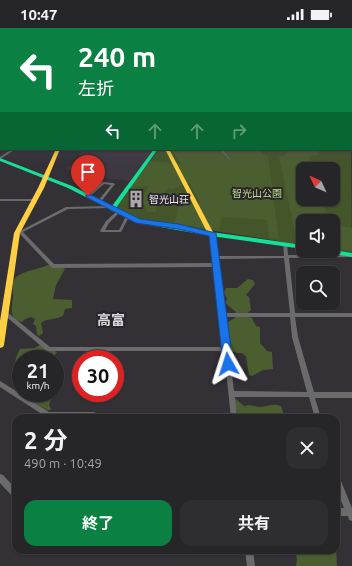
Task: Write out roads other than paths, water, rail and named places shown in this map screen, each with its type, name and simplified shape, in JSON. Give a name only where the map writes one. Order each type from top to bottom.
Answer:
[{"type":"street","points":[[0,159],[13,150]]},
{"type":"street","points":[[0,345],[2,324],[19,232],[58,150]]},
{"type":"street","points":[[127,217],[120,231],[102,231],[113,209],[132,180],[155,150]]},
{"type":"street","points":[[168,150],[212,234],[223,315],[234,414]]},
{"type":"street","points":[[0,159],[88,196],[127,217],[144,223],[296,246]]},
{"type":"street","points":[[88,196],[103,183],[113,184],[99,202]]},
{"type":"street","points":[[0,200],[35,200]]},
{"type":"street","points":[[19,232],[67,208],[113,209]]},
{"type":"street","points":[[19,232],[53,266],[216,265]]},
{"type":"street","points":[[285,244],[295,337],[317,414]]},
{"type":"street","points":[[340,254],[352,256]]},
{"type":"street","points":[[215,258],[352,256]]},
{"type":"street","points":[[5,312],[49,349],[226,349]]},
{"type":"street","points":[[223,315],[352,315]]},
{"type":"street","points":[[0,384],[46,414]]},
{"type":"street","points":[[231,394],[352,395]]},
{"type":"street","points":[[0,478],[12,490]]},
{"type":"street","points":[[340,488],[351,514]]},
{"type":"street","points":[[340,513],[351,514]]},
{"type":"street","points":[[250,554],[251,566]]},
{"type":"waterway","points":[[222,150],[229,159]]},
{"type":"place","name":"智光山荘","points":[[136,199]]},
{"type":"district","name":"高富","points":[[111,320]]},
{"type":"park label","name":"智光山公園","points":[[257,193]]}]
